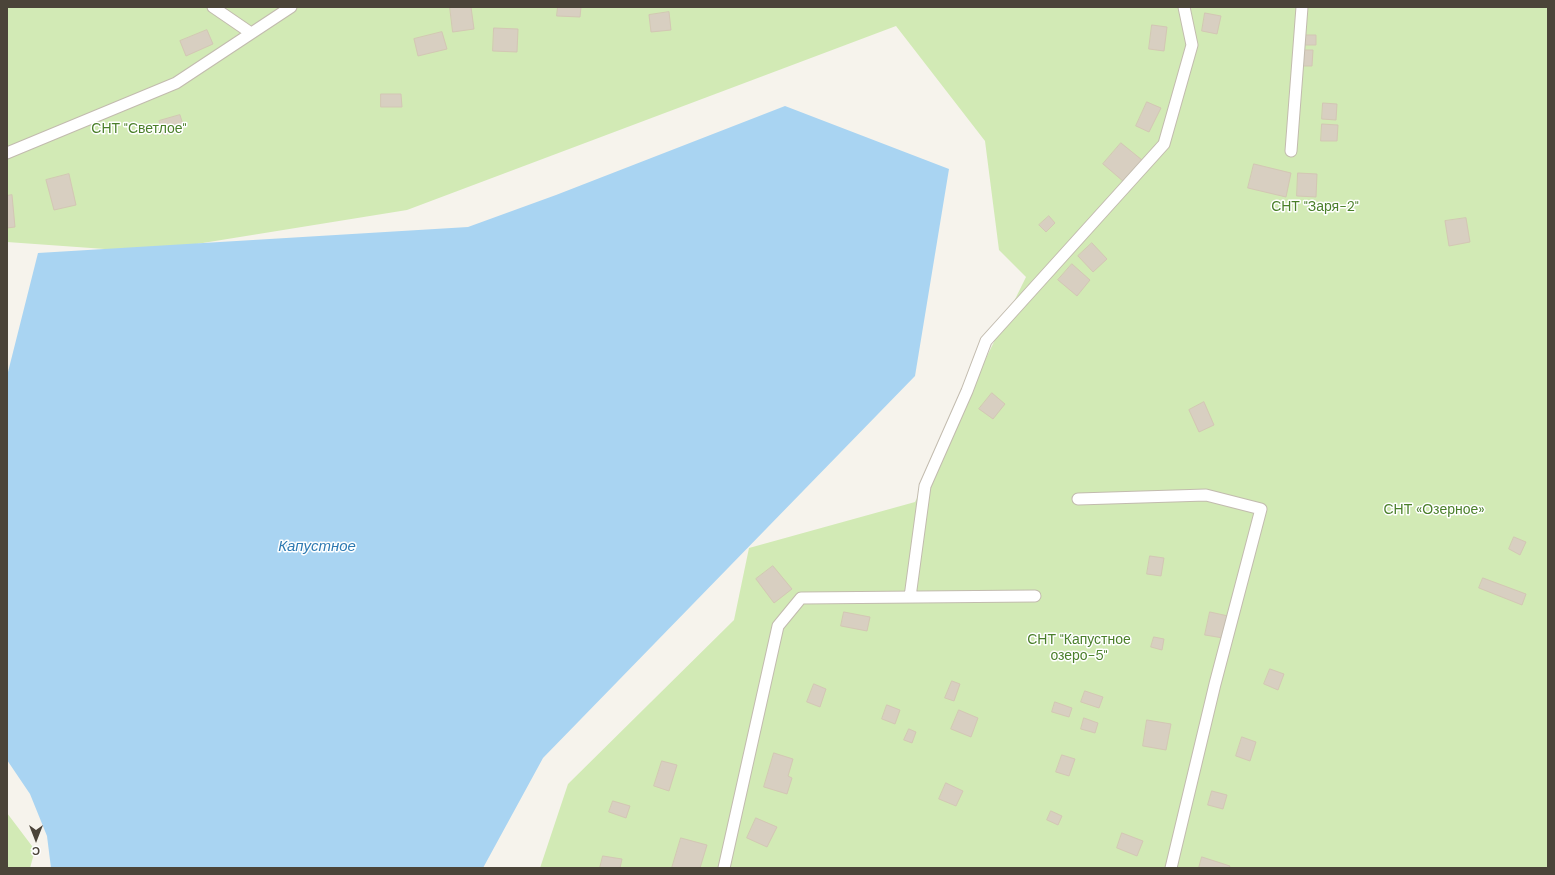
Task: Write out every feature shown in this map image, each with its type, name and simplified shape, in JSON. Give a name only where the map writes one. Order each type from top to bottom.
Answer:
[{"type":"lane","points":[[213,7],[251,33]]},
{"type":"lane","points":[[7,153],[176,83],[291,7]]},
{"type":"lane","points":[[910,597],[925,486],[967,391],[986,341],[1164,144],[1192,45],[1184,7]]},
{"type":"lane","points":[[1291,151],[1302,7]]},
{"type":"lane","points":[[1078,499],[1206,495],[1261,509],[1215,684],[1171,868]]},
{"type":"lane","points":[[724,868],[778,626],[801,598],[1035,596]]},
{"type":"green space","points":[[7,7],[1548,7],[1548,868],[540,868],[568,784],[734,620],[749,548],[915,502],[1026,277],[999,250],[985,141],[896,26],[407,210],[147,252],[7,242]]},
{"type":"green space","points":[[7,813],[35,850],[30,868],[7,868]]},
{"type":"water","name":"Капустное","points":[[785,106],[949,169],[915,376],[543,758],[483,868],[51,868],[47,836],[30,794],[7,760],[7,376],[38,253],[468,227],[556,195]]},
{"type":"building","points":[[450,7],[471,7],[474,29],[453,32]]},
{"type":"building","points":[[558,7],[581,7],[580,17],[557,16]]},
{"type":"building","points":[[669,12],[671,30],[651,32],[649,15]]},
{"type":"building","points":[[1205,13],[1221,16],[1217,34],[1202,31]]},
{"type":"building","points":[[1152,25],[1167,27],[1164,51],[1149,49]]},
{"type":"building","points":[[494,28],[518,29],[517,52],[493,51]]},
{"type":"building","points":[[207,30],[213,44],[186,56],[180,41]]},
{"type":"building","points":[[442,32],[447,49],[418,56],[414,39]]},
{"type":"building","points":[[1303,35],[1316,35],[1316,45],[1302,45]]},
{"type":"building","points":[[1304,50],[1313,50],[1312,66],[1303,66]]},
{"type":"building","points":[[381,94],[401,94],[402,107],[381,107]]},
{"type":"building","points":[[1147,102],[1161,108],[1149,132],[1136,126]]},
{"type":"building","points":[[1323,103],[1337,104],[1336,120],[1322,119]]},
{"type":"building","points":[[180,115],[184,128],[164,135],[159,121]]},
{"type":"building","points":[[1322,124],[1338,125],[1337,141],[1321,141]]},
{"type":"building","points":[[1121,143],[1142,160],[1124,182],[1103,164]]},
{"type":"building","points":[[1254,164],[1291,173],[1286,197],[1248,188]]},
{"type":"building","points":[[1298,173],[1317,174],[1316,197],[1297,196]]},
{"type":"building","points":[[69,174],[76,205],[54,210],[46,180]]},
{"type":"building","points":[[12,195],[15,227],[7,228],[7,196]]},
{"type":"building","points":[[1049,216],[1055,223],[1046,232],[1039,225]]},
{"type":"building","points":[[1466,218],[1470,242],[1449,246],[1445,221]]},
{"type":"building","points":[[1092,243],[1107,259],[1093,272],[1078,256]]},
{"type":"building","points":[[1072,264],[1090,280],[1077,296],[1058,280]]},
{"type":"building","points":[[992,393],[1005,404],[993,419],[979,409]]},
{"type":"building","points":[[1204,402],[1214,425],[1199,432],[1189,410]]},
{"type":"building","points":[[1514,537],[1526,542],[1520,555],[1509,549]]},
{"type":"building","points":[[1150,556],[1164,558],[1161,576],[1147,574]]},
{"type":"building","points":[[773,566],[792,589],[774,603],[756,579]]},
{"type":"building","points":[[1483,578],[1526,594],[1522,605],[1479,588]]},
{"type":"building","points":[[844,612],[870,617],[867,631],[841,626]]},
{"type":"building","points":[[1210,612],[1228,616],[1223,638],[1205,635]]},
{"type":"building","points":[[1154,637],[1164,639],[1162,650],[1151,647]]},
{"type":"building","points":[[1270,669],[1284,674],[1278,690],[1264,684]]},
{"type":"building","points":[[952,681],[960,684],[954,701],[945,698]]},
{"type":"building","points":[[814,684],[826,689],[820,707],[807,702]]},
{"type":"building","points":[[1085,691],[1103,697],[1099,708],[1081,702]]},
{"type":"building","points":[[1055,702],[1072,708],[1069,717],[1052,712]]},
{"type":"building","points":[[887,705],[900,710],[895,724],[882,719]]},
{"type":"building","points":[[959,710],[978,718],[971,737],[951,729]]},
{"type":"building","points":[[1084,718],[1098,723],[1095,733],[1081,729]]},
{"type":"building","points":[[1147,720],[1171,724],[1166,750],[1143,746]]},
{"type":"building","points":[[909,729],[916,732],[912,743],[904,740]]},
{"type":"building","points":[[1242,737],[1256,742],[1250,761],[1236,756]]},
{"type":"building","points":[[774,753],[793,759],[788,776],[792,778],[787,794],[764,787]]},
{"type":"building","points":[[1062,755],[1075,759],[1069,776],[1056,772]]},
{"type":"building","points":[[662,761],[677,765],[669,791],[654,786]]},
{"type":"building","points":[[946,783],[963,791],[956,806],[939,799]]},
{"type":"building","points":[[1212,791],[1227,795],[1223,809],[1208,805]]},
{"type":"building","points":[[613,801],[630,806],[626,818],[609,812]]},
{"type":"building","points":[[1051,811],[1062,816],[1058,825],[1047,820]]},
{"type":"building","points":[[756,818],[777,827],[767,847],[747,838]]},
{"type":"building","points":[[1122,833],[1143,841],[1137,856],[1117,848]]},
{"type":"building","points":[[681,838],[707,845],[700,868],[672,868]]},
{"type":"building","points":[[603,856],[622,859],[620,868],[600,868]]},
{"type":"building","points":[[1202,857],[1230,866],[1229,868],[1199,868]]},
{"type":"park label","name":"СНТ \"Светлое\"","points":[[139,129]]},
{"type":"park label","name":"СНТ \"Заря-2\"","points":[[1315,207]]},
{"type":"park label","name":"СНТ «Озерное»","points":[[1434,510]]},
{"type":"park label","name":"СНТ \"Капустное озеро-5\"","points":[[1079,648]]}]
